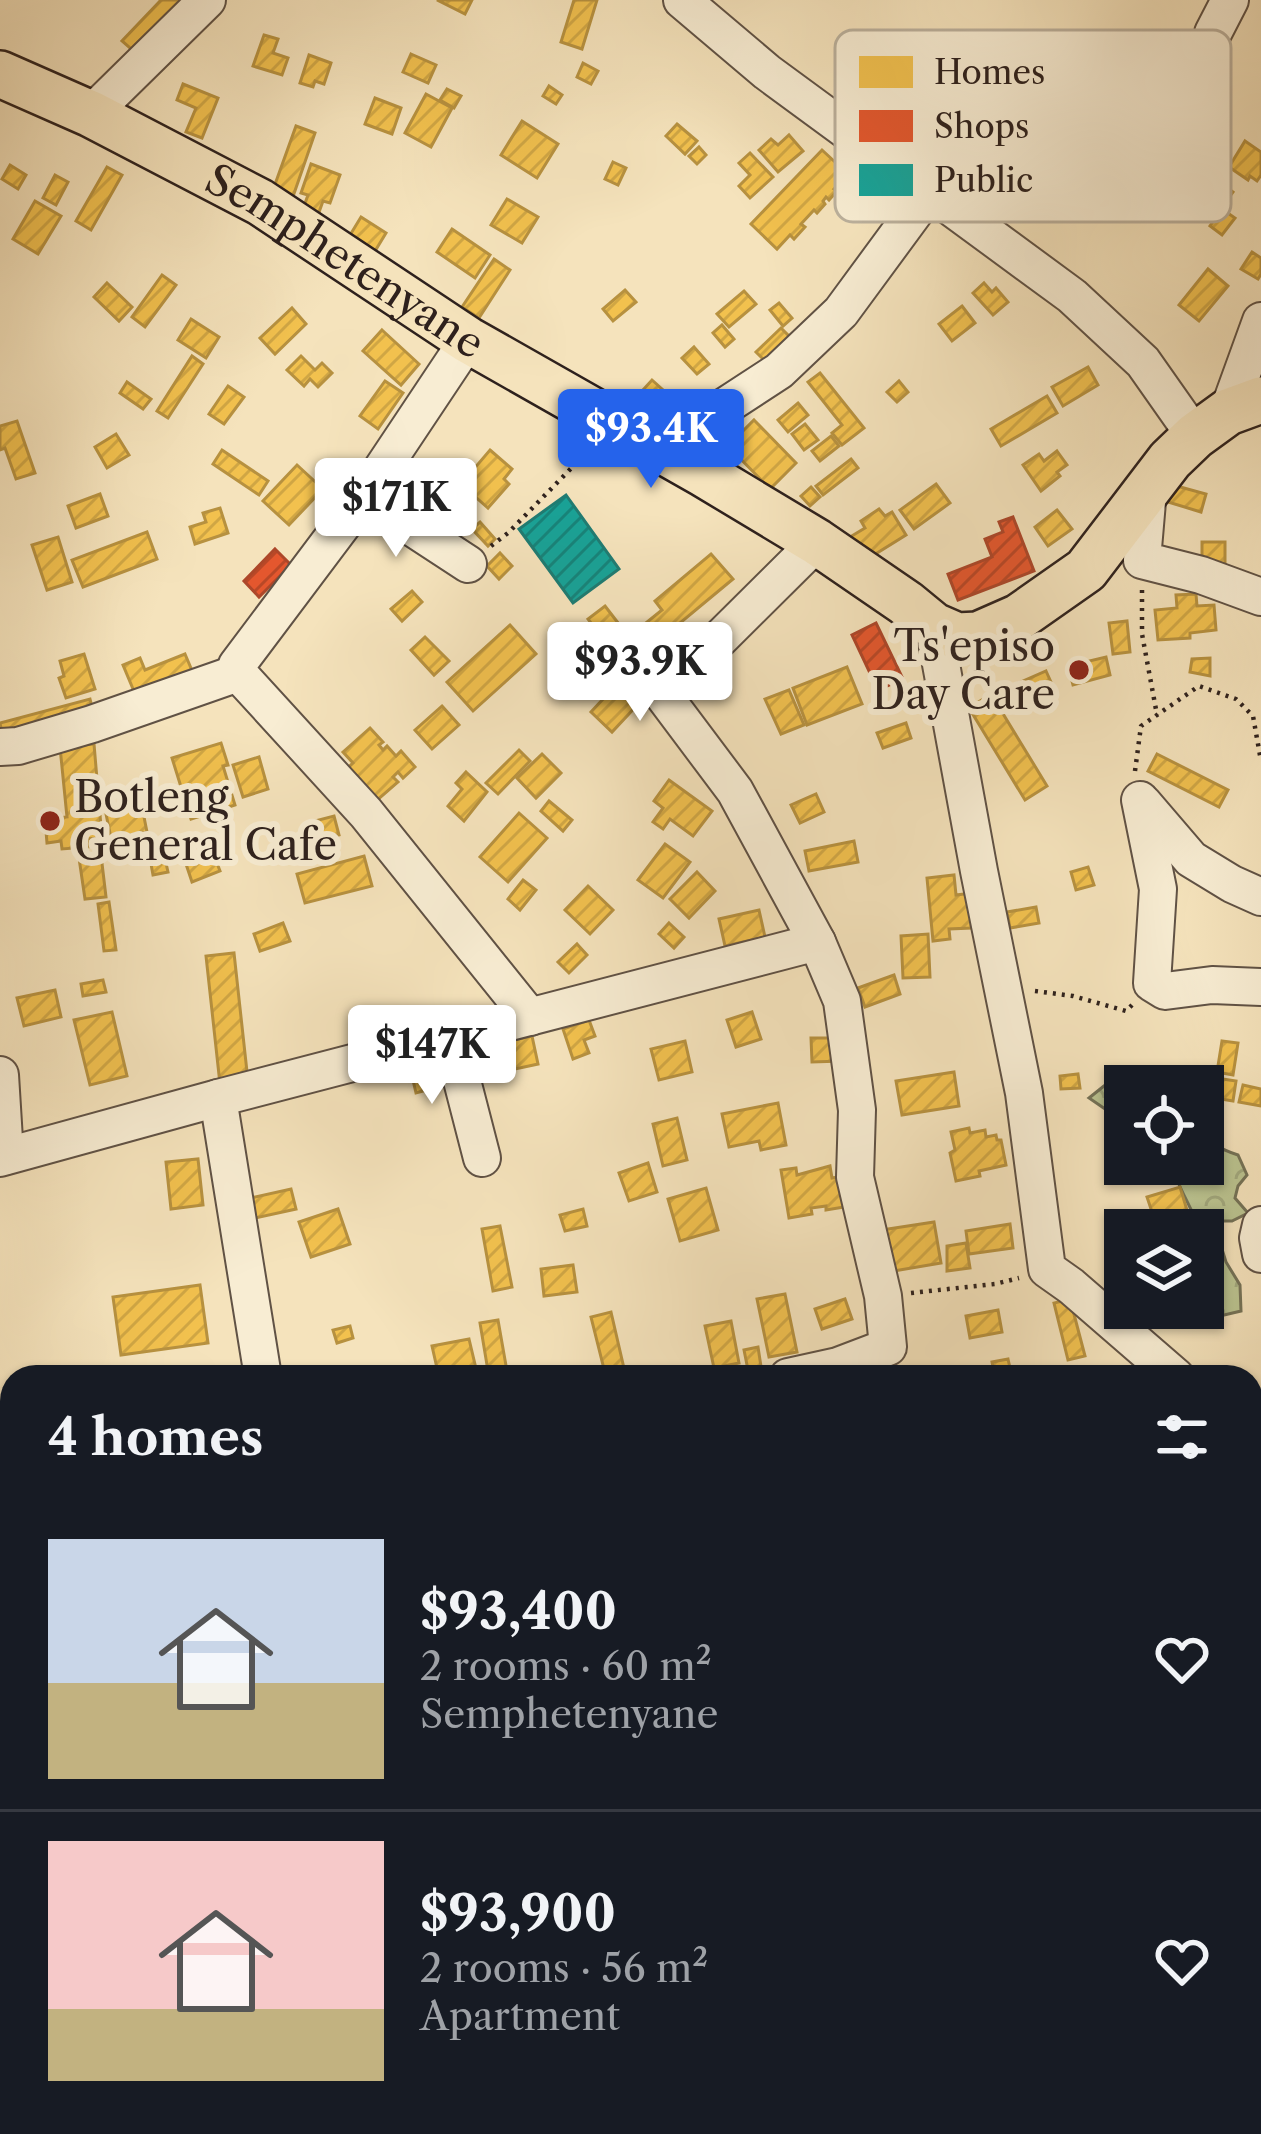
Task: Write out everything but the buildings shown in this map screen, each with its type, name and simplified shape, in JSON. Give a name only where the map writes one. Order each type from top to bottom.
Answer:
[{"type":"main road","name":"Semphetenyane","points":[[0,74],[91,114],[260,202],[468,340],[817,542],[934,626]]},
{"type":"main road","points":[[934,626],[957,636],[978,635],[1019,617],[1086,571],[1171,460],[1228,416]]},
{"type":"street","points":[[91,114],[207,0]]},
{"type":"street","points":[[682,0],[717,13],[766,72],[835,122]]},
{"type":"street","points":[[1215,30],[1230,0]]},
{"type":"street","points":[[675,458],[710,416],[779,371],[841,312],[908,222]]},
{"type":"street","points":[[973,222],[1072,296],[1143,362],[1228,416],[1261,321]]},
{"type":"street","points":[[468,340],[364,496],[237,665],[238,673],[366,813],[530,1017]]},
{"type":"street","points":[[1148,490],[1142,560],[1261,597]]},
{"type":"street","points":[[364,496],[468,564]]},
{"type":"street","points":[[817,542],[663,695],[735,791],[817,942],[842,1001],[857,1110],[855,1177],[883,1296],[891,1362],[851,1365]]},
{"type":"street","points":[[934,626],[1024,1093],[1047,1269],[1163,1365]]},
{"type":"street","points":[[0,747],[92,724],[238,673]]},
{"type":"street","points":[[1140,800],[1191,859],[1261,897]]},
{"type":"street","points":[[1140,800],[1158,890],[1152,983],[1165,991],[1212,985],[1261,987]]},
{"type":"street","points":[[0,1075],[3,1157],[817,942]]},
{"type":"street","points":[[451,1038],[482,1158]]},
{"type":"street","points":[[218,1098],[261,1365]]},
{"type":"street","points":[[1261,1226],[1261,1254]]},
{"type":"path","points":[[468,564],[508,533],[614,424]]},
{"type":"path","points":[[1142,560],[1142,634],[1157,715]]},
{"type":"path","points":[[1140,800],[1135,773],[1141,726],[1198,686],[1236,699],[1253,716],[1261,760]]},
{"type":"path","points":[[1003,988],[1073,996],[1126,1011],[1152,983]]},
{"type":"path","points":[[883,1296],[994,1284],[1047,1269]]},
{"type":"green space","points":[[1104,1086],[1104,1108],[1089,1098]]},
{"type":"green space","points":[[1224,1149],[1238,1155],[1247,1175],[1235,1198],[1248,1213],[1224,1221],[1224,1209],[1191,1209],[1179,1185],[1224,1185]]},
{"type":"green space","points":[[1224,1256],[1240,1285],[1241,1311],[1224,1315]]},
{"type":"place","name":"Ts'episo Day Care","points":[[1079,670]]},
{"type":"place","name":"Botleng General Cafe","points":[[50,821]]}]
